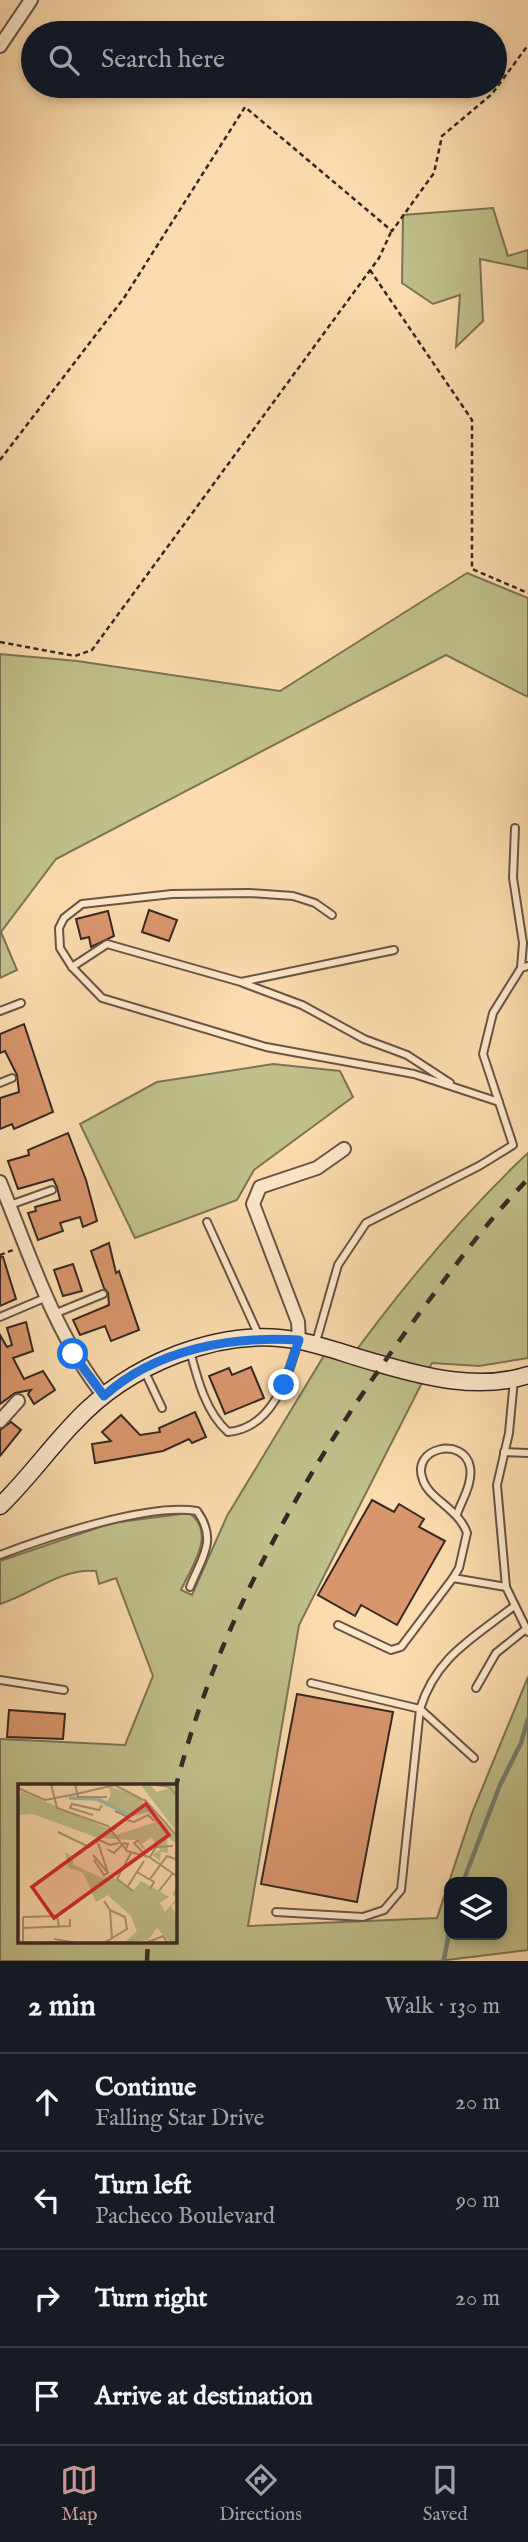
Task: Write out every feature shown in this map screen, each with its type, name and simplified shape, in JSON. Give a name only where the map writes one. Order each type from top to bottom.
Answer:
[{"type":"main road","points":[[0,1506],[24,1483],[75,1421],[116,1385],[163,1360],[215,1344],[260,1338],[307,1343],[426,1377],[472,1382],[521,1377]]},
{"type":"street","points":[[0,46],[31,0]]},
{"type":"street","points":[[307,1343],[253,1203],[260,1187],[317,1168],[344,1149]]},
{"type":"street","points":[[1,1189],[73,1354],[104,1396]]},
{"type":"street","points":[[0,1421],[18,1401]]},
{"type":"lane","points":[[190,1351],[198,1382],[220,1425],[228,1432],[239,1431],[266,1413],[284,1385],[307,1343],[338,1265],[366,1223],[480,1166],[513,1145],[483,1054],[493,1013],[525,967],[513,878],[515,828]]},
{"type":"lane","points":[[332,915],[315,903],[293,895],[249,893],[172,894],[82,904],[64,918],[59,929],[60,948],[72,967],[102,998],[266,1047],[414,1074],[499,1102]]},
{"type":"lane","points":[[72,967],[107,944],[241,982],[302,1005],[364,1039],[407,1055],[458,1088]]},
{"type":"lane","points":[[241,982],[394,950]]},
{"type":"lane","points":[[0,1011],[21,1003]]},
{"type":"lane","points":[[0,1083],[12,1078]]},
{"type":"lane","points":[[10,1205],[52,1190]]},
{"type":"lane","points":[[206,1222],[260,1338]]},
{"type":"lane","points":[[54,1314],[103,1294]]},
{"type":"lane","points":[[0,1317],[47,1297]]},
{"type":"lane","points":[[144,1370],[162,1408]]},
{"type":"lane","points":[[476,1688],[496,1653],[527,1631],[513,1607],[506,1587],[497,1485],[521,1377]]},
{"type":"lane","points":[[338,1625],[383,1649],[401,1647],[453,1578],[459,1567],[467,1533],[457,1514],[423,1483],[420,1469],[425,1457],[437,1448],[449,1447],[464,1456],[470,1466],[469,1482],[457,1514]]},
{"type":"lane","points":[[505,1452],[528,1453]]},
{"type":"lane","points":[[0,1555],[46,1537],[106,1522],[182,1509],[197,1511],[208,1526],[209,1540],[190,1587]]},
{"type":"lane","points":[[453,1578],[506,1587]]},
{"type":"lane","points":[[276,1912],[363,1917],[384,1910],[401,1890],[420,1709],[428,1684],[450,1655],[513,1607]]},
{"type":"lane","points":[[0,1680],[64,1690]]},
{"type":"lane","points":[[312,1684],[420,1709],[474,1758]]},
{"type":"path","points":[[507,74],[528,45]]},
{"type":"path","points":[[0,642],[75,656],[92,650],[370,270],[392,231],[435,173],[442,136],[487,98]]},
{"type":"path","points":[[0,460],[124,298],[245,107],[392,231]]},
{"type":"path","points":[[370,270],[472,420],[472,569],[528,593]]},
{"type":"green space","points":[[493,208],[508,256],[528,250],[528,269],[480,259],[483,321],[456,347],[460,295],[433,304],[402,283],[403,215]]},
{"type":"green space","points":[[467,573],[528,598],[528,697],[446,655],[56,859],[1,932],[17,970],[0,978],[0,654],[77,661],[280,691]]},
{"type":"green space","points":[[273,1064],[340,1071],[353,1097],[254,1170],[237,1200],[135,1238],[80,1124],[157,1082]]},
{"type":"green space","points":[[528,1153],[528,1358],[479,1366],[432,1363],[299,1625],[248,1926],[437,1918],[444,1897],[444,1940],[507,1940],[507,1877],[451,1877],[472,1813],[528,1677],[528,1950],[439,1961],[0,1961],[0,1739],[125,1745],[153,1676],[116,1578],[99,1584],[96,1571],[70,1573],[0,1604],[0,1561],[112,1523],[189,1513],[197,1521],[202,1539],[196,1560],[181,1590],[192,1595],[227,1516],[328,1349],[352,1356],[435,1250]]},
{"type":"building","points":[[149,910],[177,920],[169,941],[142,932]]},
{"type":"building","points":[[108,911],[114,936],[91,947],[89,937],[81,939],[76,919]]},
{"type":"building","points":[[24,1024],[53,1112],[14,1129],[12,1124],[0,1129],[0,1098],[19,1092],[17,1075],[5,1051],[0,1053],[0,1034]]},
{"type":"building","points":[[68,1133],[86,1180],[97,1221],[83,1227],[80,1217],[60,1223],[63,1231],[38,1240],[28,1213],[36,1211],[35,1207],[60,1200],[57,1187],[53,1179],[18,1189],[8,1161],[29,1155],[28,1150]]},
{"type":"building","points":[[109,1243],[116,1273],[119,1271],[139,1330],[111,1341],[105,1326],[80,1335],[73,1320],[109,1305],[108,1293],[91,1251]]},
{"type":"building","points":[[0,1257],[3,1257],[16,1299],[0,1306]]},
{"type":"building","points":[[73,1264],[82,1291],[63,1296],[54,1270]]},
{"type":"building","points":[[26,1322],[33,1351],[13,1358],[24,1379],[43,1371],[55,1390],[34,1404],[28,1394],[31,1390],[15,1393],[0,1404],[0,1335],[7,1347],[12,1345],[7,1328]]},
{"type":"building","points":[[251,1367],[264,1398],[225,1414],[209,1376],[229,1368],[232,1375]]},
{"type":"building","points":[[195,1412],[206,1437],[192,1443],[189,1439],[163,1451],[95,1463],[92,1444],[111,1441],[102,1432],[121,1415],[140,1435],[160,1432],[159,1428]]},
{"type":"building","points":[[11,1422],[21,1430],[0,1456],[0,1430]]},
{"type":"building","points":[[372,1500],[394,1512],[399,1504],[424,1519],[419,1527],[445,1541],[397,1625],[361,1605],[355,1616],[318,1595]]},
{"type":"building","points":[[297,1694],[393,1712],[357,1902],[261,1884]]},
{"type":"building","points":[[9,1710],[65,1714],[63,1739],[7,1737]]},
{"type":"waterway","points":[[465,1877],[500,1785],[521,1743],[528,1719]]},
{"type":"waterway","points":[[444,1959],[448,1940]]},
{"type":"railway","points":[[177,1784],[217,1661],[274,1539],[308,1480],[344,1422],[421,1311],[459,1260],[528,1179]]},
{"type":"railway","points":[[147,1961],[148,1944]]},
{"type":"route","points":[[73,1354],[104,1396],[116,1385],[163,1360],[215,1344],[260,1338],[299,1340],[284,1385]]}]
